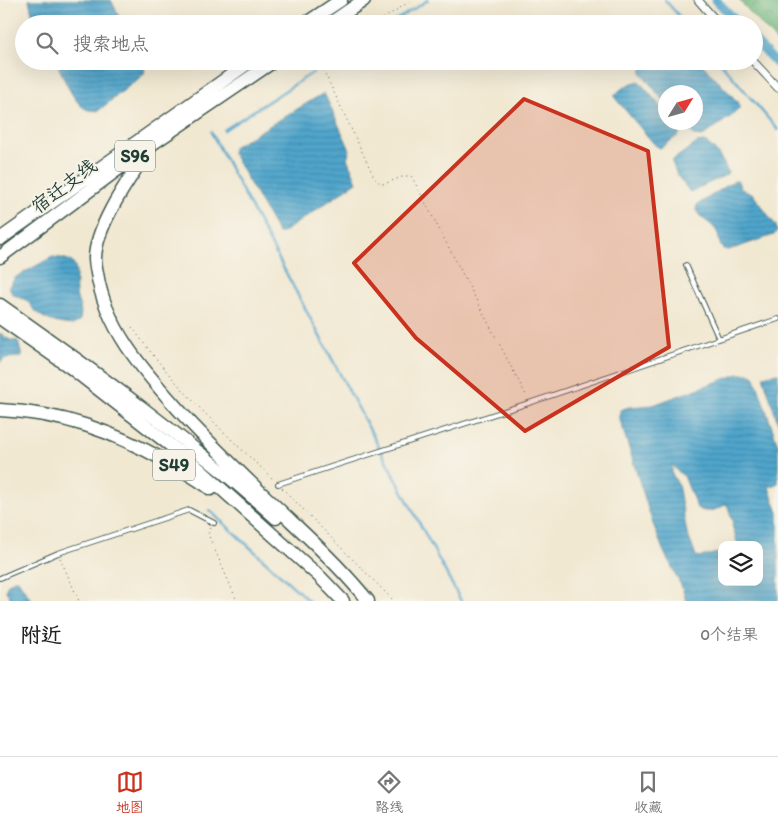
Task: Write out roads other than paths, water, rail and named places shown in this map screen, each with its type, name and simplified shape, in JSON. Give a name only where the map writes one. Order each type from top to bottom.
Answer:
[{"type":"highway","points":[[319,15],[342,0]]},
{"type":"highway","points":[[342,15],[364,0]]},
{"type":"highway","name":"宿迁支线","points":[[0,239],[238,70]]},
{"type":"highway","name":"宿迁支线","points":[[0,257],[152,144],[261,70]]},
{"type":"highway","points":[[152,144],[114,204],[102,231],[95,258],[99,289],[106,309],[134,358],[160,390],[207,441],[334,562],[368,601]]},
{"type":"highway","name":"S49","points":[[0,305],[117,396],[192,446],[261,505],[363,601]]},
{"type":"highway","points":[[0,318],[70,367],[117,396],[320,577]]},
{"type":"highway","name":"S49","points":[[0,410],[57,416],[90,426],[143,449],[210,487],[320,577],[343,601]]},
{"type":"street","points":[[698,0],[712,15]]},
{"type":"street","points":[[762,70],[778,88]]},
{"type":"lane","points":[[686,265],[719,339]]},
{"type":"lane","points":[[278,484],[530,403],[778,319]]},
{"type":"lane","points":[[0,578],[58,553],[189,510],[214,523]]},
{"type":"water","points":[[29,0],[111,0],[118,15],[33,15]]},
{"type":"water","points":[[60,70],[144,70],[144,74],[98,111],[87,110],[81,106],[68,88]]},
{"type":"water","points":[[642,70],[708,70],[735,99],[739,104],[739,109],[701,137],[695,136],[689,130],[703,130],[703,85],[658,85],[658,94],[641,72]]},
{"type":"water","points":[[639,81],[658,104],[658,130],[679,130],[679,135],[660,148],[655,145],[615,98],[615,95],[629,84]]},
{"type":"water","points":[[324,93],[350,150],[347,158],[357,182],[282,233],[278,233],[232,152],[234,147]]},
{"type":"water","points":[[703,142],[711,146],[728,172],[726,175],[690,192],[677,175],[672,162],[697,143]]},
{"type":"water","points":[[734,181],[738,181],[741,188],[745,191],[752,193],[776,226],[777,231],[774,235],[729,250],[723,249],[716,230],[696,210],[697,205]]},
{"type":"water","points":[[52,257],[69,260],[75,268],[76,293],[81,315],[80,320],[73,325],[59,323],[41,316],[28,301],[12,294],[9,286],[16,277]]},
{"type":"water","points":[[0,333],[10,340],[18,341],[22,357],[5,358],[0,363]]},
{"type":"water","points":[[778,373],[778,423],[763,376]]},
{"type":"water","points":[[738,374],[752,374],[778,445],[778,483],[769,487],[778,513],[778,601],[686,601],[682,587],[663,550],[652,521],[620,420],[620,410],[629,407],[653,405]],"holes":[[[672,464],[684,476],[697,508],[709,511],[727,504],[737,541],[763,541],[763,586],[718,586],[718,553],[701,557],[696,556],[687,533],[678,484],[672,474]]]},
{"type":"water","points":[[14,580],[18,580],[32,601],[12,601],[6,591],[7,585]]},
{"type":"waterway","points":[[404,15],[428,0]]},
{"type":"waterway","points":[[665,0],[678,15]]},
{"type":"waterway","points":[[716,0],[730,15]]},
{"type":"waterway","points":[[763,49],[778,65]]},
{"type":"waterway","points":[[224,130],[317,70]]},
{"type":"waterway","points":[[727,70],[778,130]]},
{"type":"waterway","points":[[211,132],[461,601]]},
{"type":"waterway","points":[[209,510],[309,601]]}]
